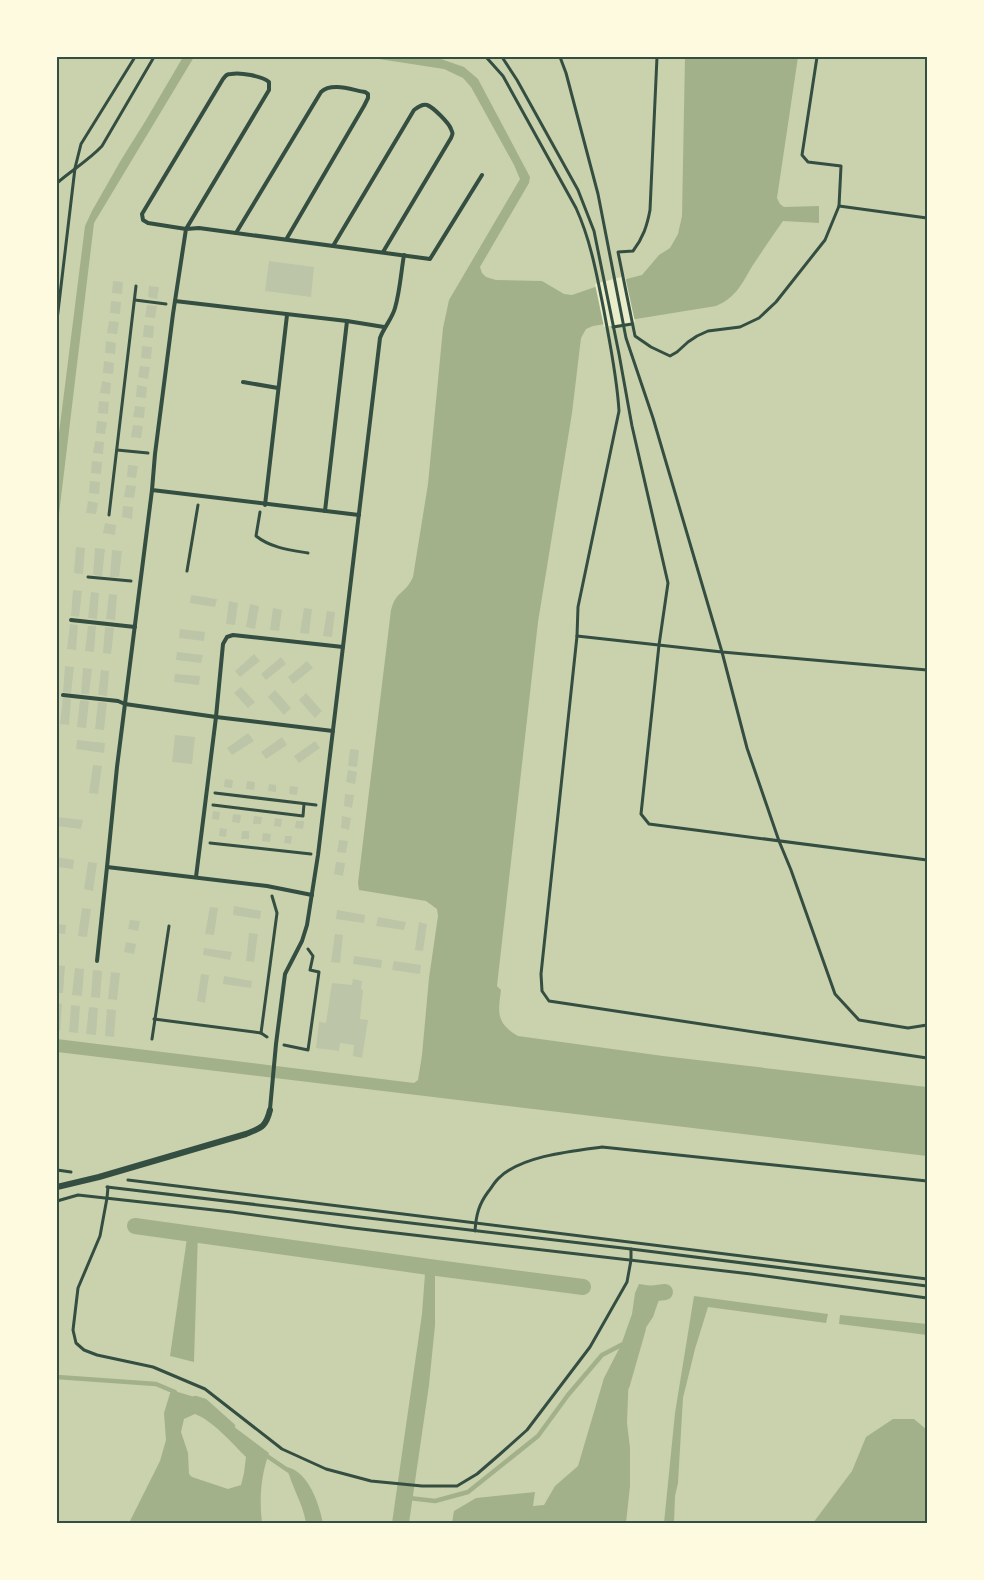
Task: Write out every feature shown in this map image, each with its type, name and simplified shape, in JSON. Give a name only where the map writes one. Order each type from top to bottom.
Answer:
[{"type":"street","points":[[57,1187],[99,1177],[260,1129],[267,1121],[270,1110]]},
{"type":"lane","points":[[97,961],[117,766],[155,454],[186,229],[268,90],[269,82],[264,78],[234,73],[223,78],[142,214],[142,220],[148,223],[186,229],[199,228],[287,238],[430,259],[482,175]]},
{"type":"lane","points":[[236,233],[321,92],[326,87],[365,92],[368,98],[364,106],[287,238]]},
{"type":"lane","points":[[333,246],[414,110],[425,104],[450,126],[453,132],[383,252]]},
{"type":"lane","points":[[270,1110],[285,974],[302,941],[318,855],[381,338],[384,327],[396,306],[404,255]]},
{"type":"lane","points":[[175,301],[384,327]]},
{"type":"lane","points":[[263,504],[287,315]]},
{"type":"lane","points":[[325,511],[347,321]]},
{"type":"lane","points":[[243,382],[278,388]]},
{"type":"lane","points":[[152,490],[359,515]]},
{"type":"lane","points":[[71,620],[135,627]]},
{"type":"lane","points":[[196,877],[223,644],[226,638],[233,635],[343,647]]},
{"type":"lane","points":[[63,695],[333,731]]},
{"type":"lane","points":[[107,867],[267,886],[312,895]]},
{"type":"path","points":[[57,320],[75,168],[81,144],[135,57]]},
{"type":"path","points":[[57,183],[102,146],[154,57]]},
{"type":"path","points":[[486,57],[502,76],[584,225],[618,383],[619,411],[578,607],[578,636],[541,974],[542,991],[549,1001],[927,1058]]},
{"type":"path","points":[[502,57],[578,190],[594,231],[624,384],[668,583],[641,814],[649,824],[927,861]]},
{"type":"path","points":[[560,57],[598,194],[626,338],[654,418],[722,652],[747,748],[836,994],[859,1020],[908,1028],[927,1025]]},
{"type":"path","points":[[657,57],[650,210],[647,227],[633,250],[618,252],[635,336],[670,356],[697,336],[708,331],[740,327],[759,318],[776,302],[825,240],[839,206],[842,166],[808,162],[802,155],[817,57]]},
{"type":"path","points":[[839,206],[927,219]]},
{"type":"path","points":[[109,515],[136,286]]},
{"type":"path","points":[[135,300],[168,304],[175,301]]},
{"type":"path","points":[[607,328],[632,324]]},
{"type":"path","points":[[618,383],[624,384]]},
{"type":"path","points":[[117,450],[155,454]]},
{"type":"path","points":[[187,571],[199,496]]},
{"type":"path","points":[[263,504],[256,536],[264,543],[308,553]]},
{"type":"path","points":[[88,577],[141,582]]},
{"type":"path","points":[[578,636],[722,652],[927,670]]},
{"type":"path","points":[[206,792],[324,806]]},
{"type":"path","points":[[205,804],[303,816],[304,804]]},
{"type":"path","points":[[200,842],[318,855]]},
{"type":"path","points":[[261,1033],[277,913],[267,886]]},
{"type":"path","points":[[152,1039],[169,927]]},
{"type":"path","points":[[154,1019],[261,1033],[276,1044],[308,1050],[319,972],[310,970],[313,956],[302,941]]},
{"type":"path","points":[[475,1230],[482,1200],[500,1176],[522,1163],[561,1153],[602,1147],[927,1180]]},
{"type":"path","points":[[57,1170],[78,1173]]},
{"type":"path","points":[[121,1180],[927,1278]]},
{"type":"path","points":[[631,1249],[627,1282],[590,1347],[527,1430],[477,1474],[457,1486],[423,1486],[371,1481],[326,1469],[282,1449],[205,1389],[153,1367],[84,1350],[76,1343],[73,1330],[78,1288],[99,1236],[108,1187],[475,1230],[631,1249],[927,1286]]},
{"type":"path","points":[[57,1201],[78,1195],[107,1198],[751,1274],[927,1298]]},
{"type":"shaded area","points":[[57,57],[927,57],[927,1523],[57,1523]]},
{"type":"shaded area","points":[[183,57],[194,57],[94,223],[57,531],[57,449],[85,226],[121,160]]},
{"type":"shaded area","points":[[366,57],[441,59],[464,67],[478,79],[530,177],[529,183],[480,267],[482,273],[496,280],[542,281],[564,294],[572,295],[642,275],[659,255],[670,248],[678,234],[682,216],[685,57],[798,57],[777,198],[784,207],[819,206],[819,223],[783,221],[738,289],[716,306],[593,326],[586,329],[581,338],[572,413],[538,622],[497,986],[501,990],[499,1011],[502,1022],[518,1036],[663,1056],[927,1087],[927,1156],[57,1052],[57,1039],[414,1083],[418,1080],[437,909],[426,901],[359,890],[358,883],[391,610],[396,598],[413,577],[428,484],[443,328],[449,300],[520,179],[471,87],[463,78],[444,69]]},
{"type":"shaded area","points":[[188,1231],[198,1232],[194,1362],[170,1356]]},
{"type":"shaded area","points":[[426,1260],[435,1261],[435,1325],[429,1385],[409,1523],[392,1523],[422,1314]]},
{"type":"shaded area","points":[[639,1284],[659,1287],[662,1291],[653,1317],[627,1356],[630,1486],[626,1523],[452,1523],[454,1511],[476,1498],[535,1492],[533,1506],[544,1505],[555,1486],[578,1466],[604,1378],[621,1345]]},
{"type":"shaded area","points":[[694,1296],[828,1314],[826,1323],[708,1307],[683,1398],[674,1523],[664,1523],[675,1413]]},
{"type":"shaded area","points":[[840,1315],[927,1324],[927,1335],[839,1324]]},
{"type":"shaded area","points":[[171,1390],[198,1398],[210,1405],[225,1420],[269,1453],[261,1488],[262,1523],[129,1523],[160,1461],[166,1440],[164,1413]],"holes":[[[195,1414],[202,1417],[246,1457],[241,1485],[228,1489],[189,1474],[188,1453],[181,1432],[184,1419]]]},
{"type":"shaded area","points":[[893,1419],[914,1419],[927,1430],[927,1523],[813,1523],[852,1471],[866,1437]]},
{"type":"shaded area","points":[[287,1467],[295,1470],[307,1482],[316,1498],[323,1523],[306,1523]]},
{"type":"pier","points":[[625,276],[635,322],[604,327],[595,284]]},
{"type":"building","points":[[269,261],[314,267],[311,297],[265,291]]},
{"type":"building","points":[[113,281],[123,282],[122,294],[112,293]]},
{"type":"building","points":[[149,286],[159,287],[157,299],[148,297]]},
{"type":"building","points":[[111,301],[121,302],[120,314],[110,313]]},
{"type":"building","points":[[147,305],[157,306],[155,318],[145,317]]},
{"type":"building","points":[[109,321],[119,322],[117,334],[107,333]]},
{"type":"building","points":[[144,325],[154,326],[153,338],[143,337]]},
{"type":"building","points":[[106,341],[116,343],[115,354],[105,353]]},
{"type":"building","points":[[142,346],[152,347],[151,359],[141,358]]},
{"type":"building","points":[[104,361],[114,363],[113,374],[103,373]]},
{"type":"building","points":[[140,366],[150,367],[148,379],[138,377]]},
{"type":"building","points":[[102,381],[111,383],[110,394],[100,393]]},
{"type":"building","points":[[137,385],[147,387],[146,398],[136,397]]},
{"type":"building","points":[[99,401],[109,402],[108,414],[98,413]]},
{"type":"building","points":[[135,406],[145,407],[144,418],[133,417]]},
{"type":"building","points":[[97,421],[107,422],[105,434],[96,433]]},
{"type":"building","points":[[133,425],[143,426],[141,438],[131,437]]},
{"type":"building","points":[[95,441],[104,442],[103,454],[93,453]]},
{"type":"building","points":[[92,461],[102,462],[101,474],[91,473]]},
{"type":"building","points":[[128,465],[138,466],[136,478],[127,477]]},
{"type":"building","points":[[90,481],[100,482],[99,494],[89,493]]},
{"type":"building","points":[[126,485],[136,486],[134,498],[124,497]]},
{"type":"building","points":[[88,501],[98,503],[96,514],[86,513]]},
{"type":"building","points":[[123,506],[133,507],[132,519],[122,517]]},
{"type":"building","points":[[105,523],[116,525],[115,535],[103,533]]},
{"type":"building","points":[[76,547],[85,548],[83,574],[74,573]]},
{"type":"building","points":[[95,548],[105,549],[102,576],[93,575]]},
{"type":"building","points":[[112,550],[122,551],[119,577],[110,577]]},
{"type":"building","points":[[73,590],[82,591],[79,617],[71,616]]},
{"type":"building","points":[[91,592],[99,593],[97,619],[88,618]]},
{"type":"building","points":[[109,594],[117,595],[115,620],[106,619]]},
{"type":"building","points":[[191,595],[217,599],[215,607],[190,603]]},
{"type":"building","points":[[229,601],[238,603],[235,625],[226,624]]},
{"type":"building","points":[[250,604],[259,606],[255,629],[246,627]]},
{"type":"building","points":[[273,608],[282,610],[279,631],[270,630]]},
{"type":"building","points":[[304,608],[312,609],[309,634],[300,633]]},
{"type":"building","points":[[327,611],[335,612],[332,637],[323,636]]},
{"type":"building","points":[[70,624],[78,625],[76,650],[67,649]]},
{"type":"building","points":[[88,626],[96,626],[94,652],[85,651]]},
{"type":"building","points":[[105,627],[114,628],[111,654],[103,653]]},
{"type":"building","points":[[180,629],[205,632],[204,641],[179,638]]},
{"type":"building","points":[[177,652],[203,655],[201,663],[176,660]]},
{"type":"building","points":[[254,654],[260,661],[240,677],[235,671]]},
{"type":"building","points":[[281,657],[286,664],[266,680],[261,674]]},
{"type":"building","points":[[307,661],[313,668],[293,684],[288,677]]},
{"type":"building","points":[[65,666],[74,667],[71,693],[63,692]]},
{"type":"building","points":[[83,668],[92,669],[89,694],[81,694]]},
{"type":"building","points":[[101,670],[109,671],[107,696],[98,695]]},
{"type":"building","points":[[175,674],[200,676],[199,685],[174,682]]},
{"type":"building","points":[[241,687],[255,702],[248,708],[234,693]]},
{"type":"building","points":[[275,690],[291,708],[284,715],[268,697]]},
{"type":"building","points":[[306,693],[322,711],[315,718],[299,700]]},
{"type":"building","points":[[63,698],[71,699],[69,725],[60,724]]},
{"type":"building","points":[[80,700],[89,701],[86,728],[77,727]]},
{"type":"building","points":[[98,702],[107,703],[104,730],[95,729]]},
{"type":"building","points":[[248,733],[254,741],[232,755],[227,748]]},
{"type":"building","points":[[175,735],[195,737],[192,764],[172,762]]},
{"type":"building","points":[[282,737],[287,745],[266,759],[261,752]]},
{"type":"building","points":[[77,740],[105,743],[104,753],[76,749]]},
{"type":"building","points":[[315,741],[320,748],[299,763],[294,756]]},
{"type":"building","points":[[350,749],[359,750],[357,767],[348,766]]},
{"type":"building","points":[[93,765],[102,766],[98,794],[89,793]]},
{"type":"building","points":[[348,770],[357,772],[355,784],[346,782]]},
{"type":"building","points":[[225,779],[233,780],[232,788],[224,787]]},
{"type":"building","points":[[247,781],[255,782],[254,790],[246,789]]},
{"type":"building","points":[[269,784],[276,785],[276,792],[268,791]]},
{"type":"building","points":[[290,786],[298,787],[297,795],[289,794]]},
{"type":"building","points":[[345,794],[354,795],[352,808],[344,806]]},
{"type":"building","points":[[213,811],[220,812],[219,820],[212,819]]},
{"type":"building","points":[[233,814],[241,815],[240,823],[232,822]]},
{"type":"building","points":[[254,816],[262,817],[261,824],[253,824]]},
{"type":"building","points":[[342,816],[351,818],[349,830],[341,828]]},
{"type":"building","points":[[57,817],[83,820],[81,829],[57,826]]},
{"type":"building","points":[[275,818],[282,819],[281,827],[274,826]]},
{"type":"building","points":[[296,821],[304,821],[303,829],[295,828]]},
{"type":"building","points":[[220,828],[227,829],[226,837],[219,836]]},
{"type":"building","points":[[242,831],[249,831],[249,839],[241,839]]},
{"type":"building","points":[[263,833],[271,834],[270,842],[262,841]]},
{"type":"building","points":[[285,836],[292,836],[291,844],[284,843]]},
{"type":"building","points":[[339,840],[348,841],[346,853],[337,852]]},
{"type":"building","points":[[57,857],[74,860],[73,869],[57,867]]},
{"type":"building","points":[[88,862],[97,863],[93,891],[84,889]]},
{"type":"building","points":[[336,862],[345,863],[343,876],[334,874]]},
{"type":"building","points":[[234,906],[261,911],[260,919],[233,915]]},
{"type":"building","points":[[210,907],[218,908],[214,935],[205,934]]},
{"type":"building","points":[[82,908],[91,909],[87,937],[78,936]]},
{"type":"building","points":[[337,910],[365,915],[364,923],[336,919]]},
{"type":"building","points":[[378,917],[406,922],[404,930],[376,926]]},
{"type":"building","points":[[130,920],[140,921],[138,931],[128,929]]},
{"type":"building","points":[[419,922],[427,924],[423,951],[415,950]]},
{"type":"building","points":[[57,924],[66,925],[65,934],[57,933]]},
{"type":"building","points":[[249,933],[258,934],[254,962],[246,961]]},
{"type":"building","points":[[335,934],[343,935],[340,963],[331,962]]},
{"type":"building","points":[[126,942],[136,944],[134,954],[124,952]]},
{"type":"building","points":[[204,948],[232,952],[230,960],[203,955]]},
{"type":"building","points":[[354,956],[382,960],[381,968],[353,964]]},
{"type":"building","points":[[394,961],[421,965],[420,974],[392,970]]},
{"type":"building","points":[[57,965],[65,966],[63,993],[57,993]]},
{"type":"building","points":[[75,968],[84,969],[82,996],[72,995]]},
{"type":"building","points":[[93,970],[102,971],[100,998],[91,997]]},
{"type":"building","points":[[111,972],[120,973],[117,1000],[108,999]]},
{"type":"building","points":[[201,974],[209,975],[205,1003],[197,1001]]},
{"type":"building","points":[[224,976],[252,981],[251,988],[223,984]]},
{"type":"building","points":[[353,979],[362,981],[360,1019],[368,1020],[362,1058],[353,1056],[354,1045],[340,1043],[339,1051],[316,1048],[319,1022],[326,1023],[332,983],[352,985]]},
{"type":"building","points":[[57,1003],[62,1004],[60,1031],[57,1030]]},
{"type":"building","points":[[71,1005],[80,1006],[78,1033],[69,1032]]},
{"type":"building","points":[[89,1007],[98,1008],[96,1035],[86,1034]]},
{"type":"building","points":[[107,1009],[116,1010],[114,1037],[105,1036]]},
{"type":"waterway","points":[[135,1226],[583,1287]]},
{"type":"waterway","points":[[646,1304],[649,1294],[665,1292]]},
{"type":"waterway","points":[[622,1384],[638,1328]]},
{"type":"waterway","points":[[409,1498],[435,1501],[468,1492],[538,1436],[568,1395],[602,1355],[625,1343]]},
{"type":"waterway","points":[[57,1377],[156,1384],[175,1392]]},
{"type":"waterway","points":[[195,1398],[205,1401],[233,1426]]},
{"type":"waterway","points":[[264,1454],[292,1473]]}]
